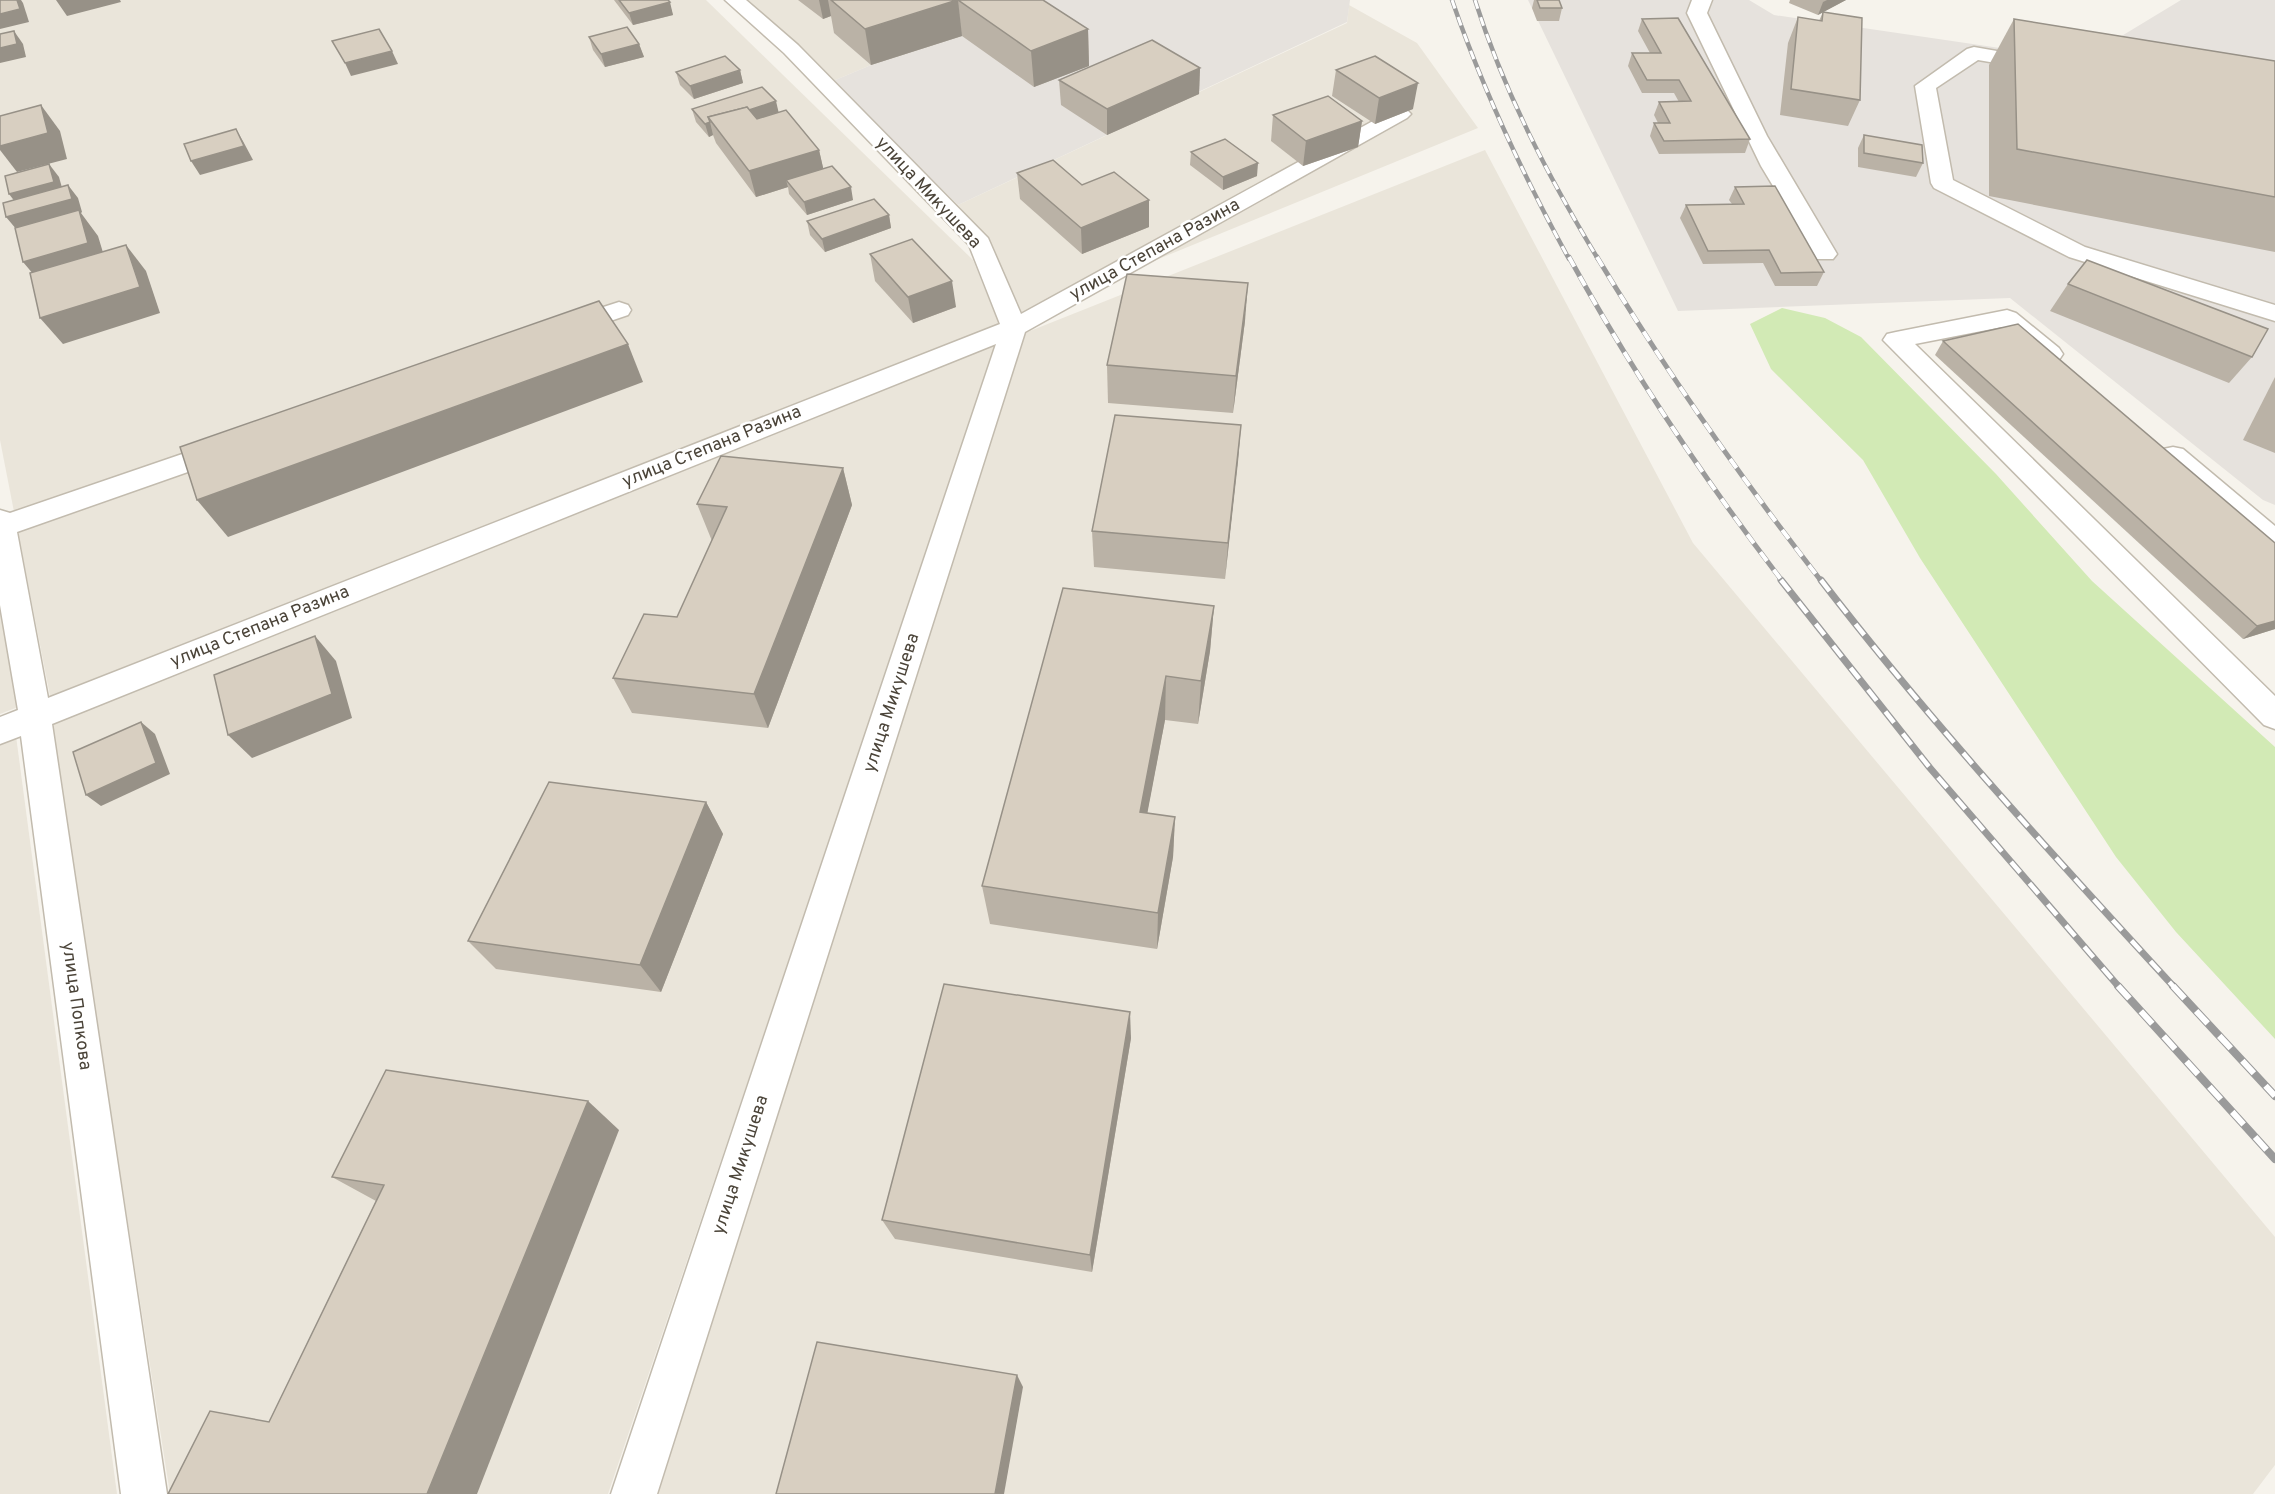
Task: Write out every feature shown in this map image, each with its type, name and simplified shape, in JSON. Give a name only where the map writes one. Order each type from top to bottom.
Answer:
[{"type":"street","name":"улица Микушева","points":[[634,1494],[1014,328],[980,243],[791,49],[735,0]]},
{"type":"street","points":[[1702,0],[1697,13],[1735,96],[1786,193],[1825,254]]},
{"type":"street","points":[[2055,67],[1974,53],[1925,86],[1942,183],[2077,252],[2275,313]]},
{"type":"street","name":"улица Степана Разина","points":[[0,730],[1014,328],[1400,114]]},
{"type":"street","points":[[540,337],[619,310]]},
{"type":"street","points":[[2070,370],[2007,318],[1896,340],[2275,716]]},
{"type":"street","points":[[2150,437],[2275,542]]},
{"type":"street","points":[[1,524],[248,440]]},
{"type":"street","name":"улица Попкова","points":[[1,524],[35,716],[144,1494]]},
{"type":"shaded area","points":[[0,0],[706,0],[973,260],[1000,326],[50,696],[0,440]]},
{"type":"shaded area","points":[[743,0],[911,0],[871,65],[833,81]]},
{"type":"shaded area","points":[[911,0],[1350,0],[1347,22],[958,205],[833,81],[871,65],[834,33]]},
{"type":"shaded area","points":[[1528,0],[1749,0],[1774,15],[2082,60],[2181,0],[2275,0],[2275,505],[2263,500],[2010,298],[1678,311]]},
{"type":"shaded area","points":[[1349,5],[1417,43],[1478,128],[1017,317],[989,241],[958,205],[1347,23]]},
{"type":"shaded area","points":[[1485,150],[1693,543],[2275,1237],[2275,1465],[2253,1494],[657,1494],[1025,333]]},
{"type":"shaded area","points":[[998,342],[608,1494],[170,1494],[50,722]]},
{"type":"shaded area","points":[[0,603],[18,707],[0,714]]},
{"type":"shaded area","points":[[16,736],[117,1494],[0,1494],[0,743]]},
{"type":"green space","points":[[1782,308],[1825,318],[1861,337],[1996,474],[2092,581],[2275,747],[2275,1039],[2176,932],[2116,857],[1920,558],[1863,460],[1771,369],[1750,324]]},
{"type":"building","points":[[0,0],[17,0],[20,9],[0,14]]},
{"type":"building","points":[[619,0],[668,0],[670,2],[629,13]]},
{"type":"building","points":[[831,0],[957,0],[865,29]]},
{"type":"building","points":[[958,0],[1043,0],[1088,29],[1031,51]]},
{"type":"building","points":[[1537,0],[1559,0],[1562,8],[1540,8]]},
{"type":"building","points":[[1823,12],[1862,18],[1860,100],[1791,89],[1798,17],[1822,21]]},
{"type":"building","points":[[1678,18],[1750,139],[1664,141],[1654,123],[1670,123],[1659,102],[1691,101],[1679,80],[1647,80],[1632,53],[1661,53],[1642,19]]},
{"type":"building","points":[[2014,19],[2275,61],[2275,197],[2017,149]]},
{"type":"building","points":[[627,27],[639,44],[601,54],[589,37]]},
{"type":"building","points":[[379,29],[392,51],[345,63],[332,41]]},
{"type":"building","points":[[14,31],[17,44],[0,48],[0,34]]},
{"type":"building","points":[[1152,40],[1200,68],[1107,109],[1059,80]]},
{"type":"building","points":[[725,56],[740,70],[690,86],[676,72]]},
{"type":"building","points":[[1375,56],[1418,83],[1379,98],[1336,70]]},
{"type":"building","points":[[762,87],[776,101],[749,110],[747,107],[708,117],[710,122],[705,124],[692,109]]},
{"type":"building","points":[[1328,96],[1362,121],[1306,141],[1273,115]]},
{"type":"building","points":[[41,105],[48,133],[0,146],[0,116]]},
{"type":"building","points":[[747,107],[757,119],[786,110],[819,150],[749,171],[708,117]]},
{"type":"building","points":[[236,129],[244,146],[191,161],[184,144]]},
{"type":"building","points":[[1864,135],[1922,145],[1923,163],[1864,153]]},
{"type":"building","points":[[1225,139],[1258,163],[1223,177],[1191,152]]},
{"type":"building","points":[[1053,160],[1082,185],[1114,172],[1149,200],[1081,228],[1017,173]]},
{"type":"building","points":[[49,164],[54,182],[9,194],[5,176]]},
{"type":"building","points":[[832,166],[851,187],[804,202],[786,180]]},
{"type":"building","points":[[68,185],[72,199],[6,217],[3,203]]},
{"type":"building","points":[[1775,186],[1824,272],[1781,273],[1769,250],[1708,251],[1686,205],[1744,204],[1735,187]]},
{"type":"building","points":[[874,199],[889,215],[822,239],[807,221]]},
{"type":"building","points":[[79,210],[88,243],[23,262],[15,228]]},
{"type":"building","points":[[912,239],[952,281],[908,297],[870,254]]},
{"type":"building","points":[[126,245],[140,287],[40,318],[30,273]]},
{"type":"building","points":[[2087,260],[2268,329],[2252,357],[2068,284]]},
{"type":"building","points":[[1127,274],[1248,283],[1236,376],[1107,365]]},
{"type":"building","points":[[599,301],[628,344],[197,500],[180,447]]},
{"type":"building","points":[[2018,324],[2275,543],[2275,621],[2257,626],[1943,341]]},
{"type":"building","points":[[1115,415],[1241,425],[1228,543],[1092,531]]},
{"type":"building","points":[[721,456],[843,468],[754,694],[613,678],[644,614],[677,617],[727,507],[697,504]]},
{"type":"building","points":[[1063,588],[1214,606],[1201,681],[1166,676],[1140,812],[1175,817],[1158,913],[982,886]]},
{"type":"building","points":[[315,636],[332,694],[228,735],[214,675]]},
{"type":"building","points":[[141,722],[156,763],[86,795],[73,752]]},
{"type":"building","points":[[549,782],[706,802],[640,965],[468,941]]},
{"type":"building","points":[[944,984],[1130,1012],[1090,1255],[882,1220]]},
{"type":"building","points":[[386,1070],[588,1101],[427,1494],[168,1494],[210,1411],[269,1422],[384,1185],[332,1177]]},
{"type":"building","points":[[817,1342],[1017,1375],[995,1494],[776,1494]]},
{"type":"railway","points":[[1452,0],[1505,132],[1569,259]]},
{"type":"railway","points":[[1475,0],[1513,100],[1545,165],[1598,259]]},
{"type":"railway","points":[[1569,257],[1643,382],[1725,504],[1783,582]]},
{"type":"railway","points":[[1597,257],[1649,341],[1705,423],[1822,582]]},
{"type":"railway","points":[[1781,580],[1930,768],[2119,987]]},
{"type":"railway","points":[[1821,580],[1949,737],[2174,987]]},
{"type":"railway","points":[[2118,986],[2275,1159]]},
{"type":"railway","points":[[2173,986],[2275,1096]]}]
